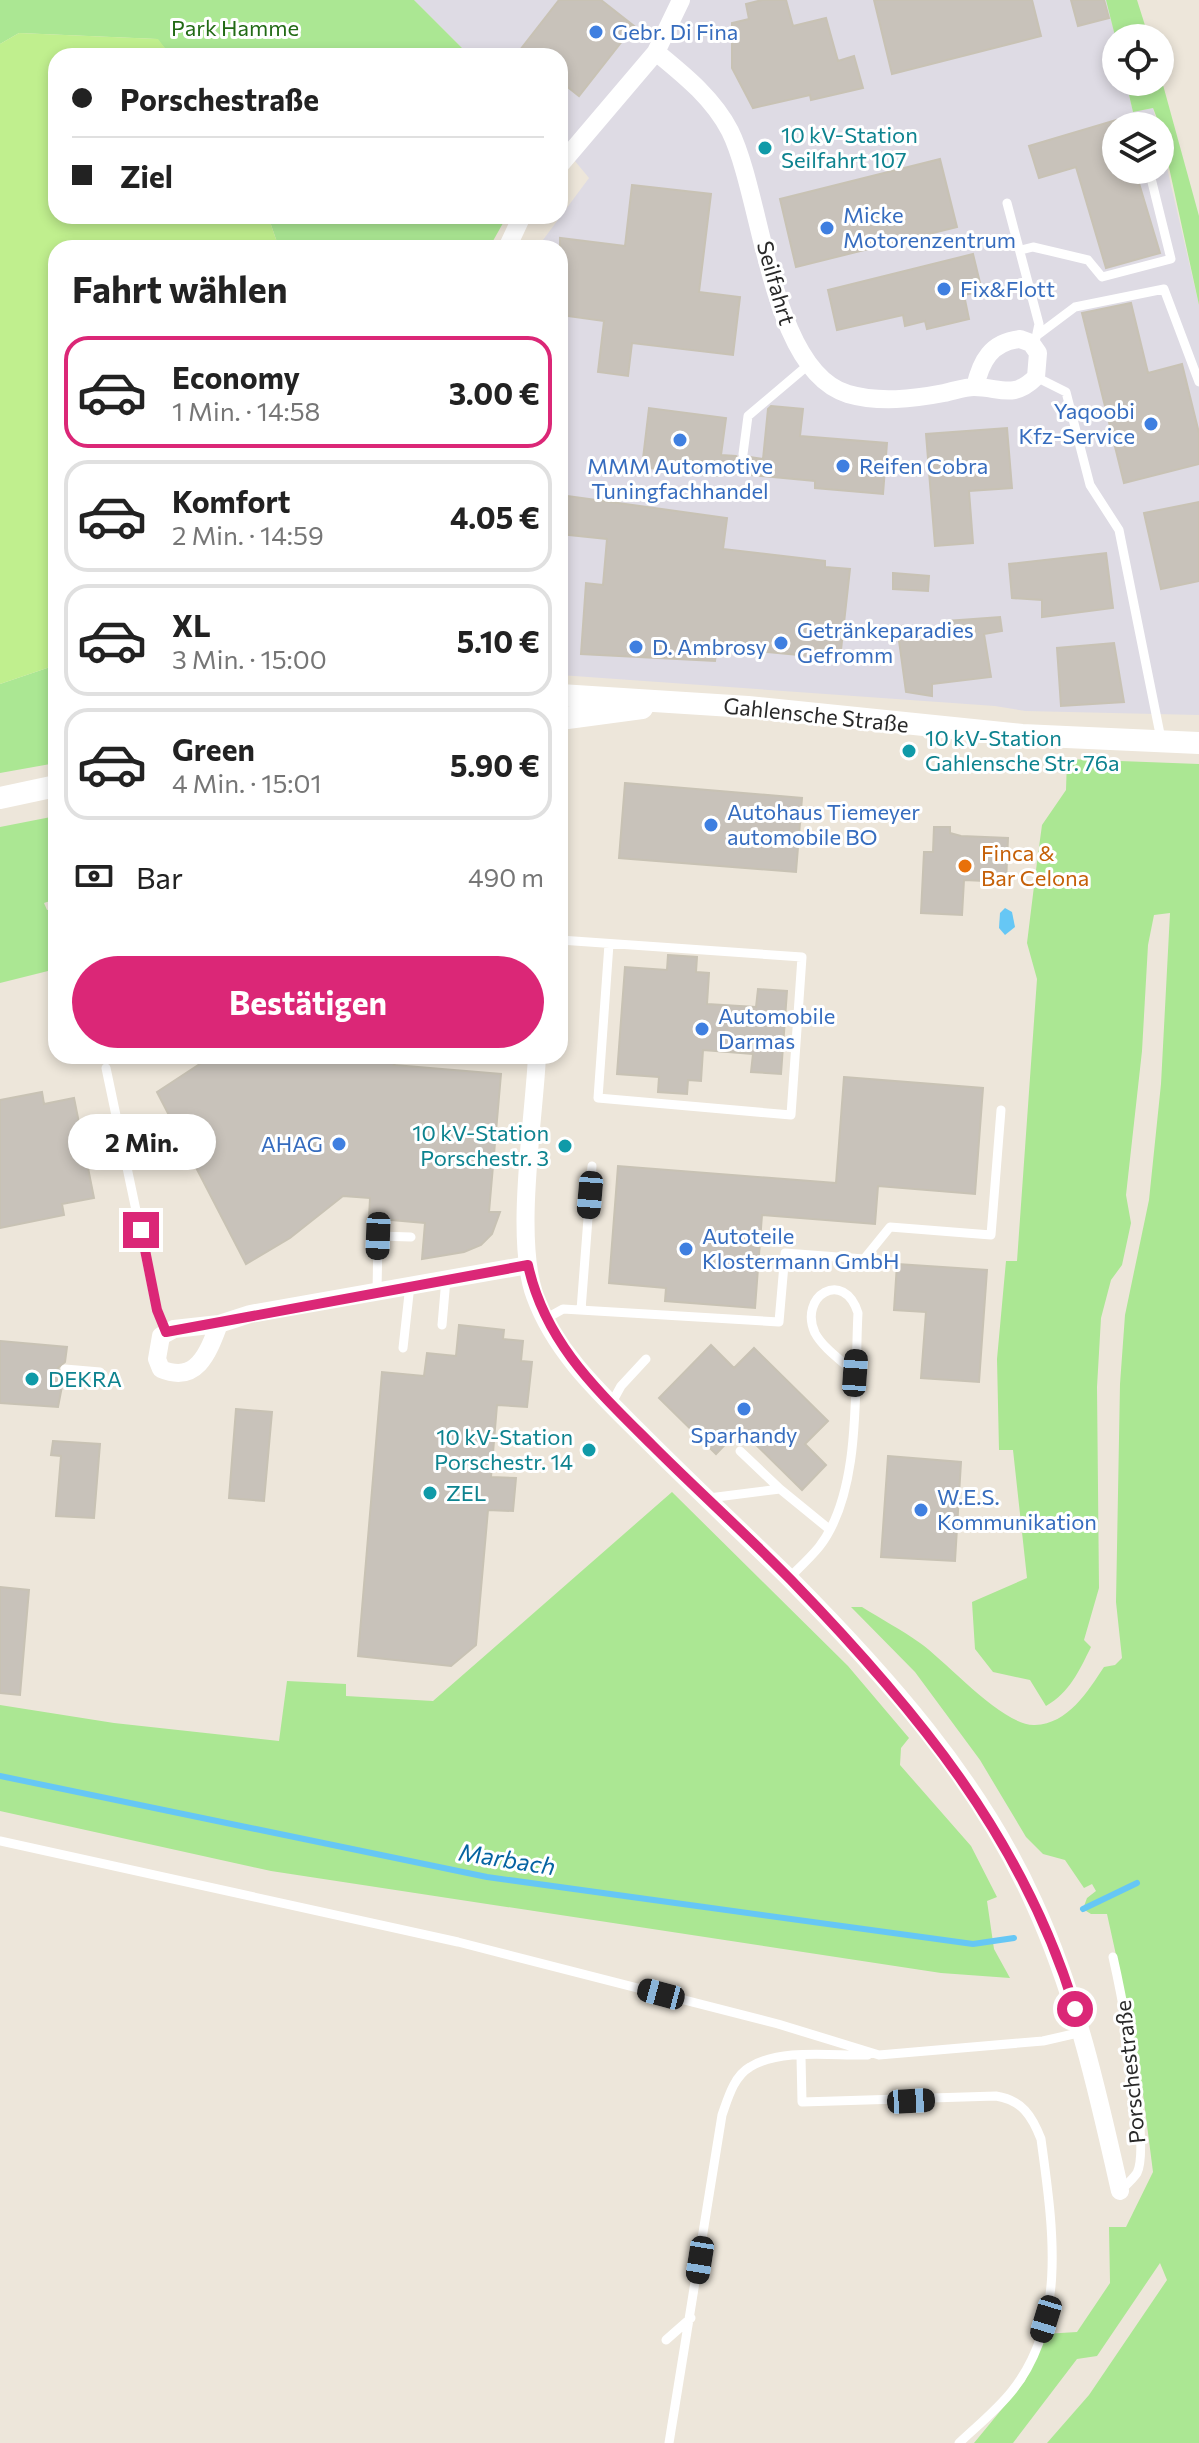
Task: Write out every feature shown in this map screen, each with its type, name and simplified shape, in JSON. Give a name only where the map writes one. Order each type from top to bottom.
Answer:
[{"type":"street","points":[[568,156],[656,52],[681,0]]},
{"type":"street","name":"Seilfahrt","points":[[656,52],[717,109],[729,130],[746,176],[788,328],[807,366],[846,394],[873,398],[911,399],[975,387],[997,393],[1027,385],[1036,377]]},
{"type":"street","points":[[975,387],[980,366],[997,346],[1020,339],[1035,339],[1038,353],[1036,377]]},
{"type":"street","name":"Gahlensche Straße","points":[[568,696],[748,707],[1022,735],[1199,743]]},
{"type":"street","name":"Gahlensche Straße","points":[[568,718],[673,703]]},
{"type":"street","points":[[0,798],[48,788]]},
{"type":"street","name":"Porschestraße","points":[[536,1064],[526,1222],[528,1265],[534,1294],[545,1319],[565,1352],[611,1404],[789,1578],[887,1681],[956,1769],[1033,1900],[1082,2032],[1120,2191]]},
{"type":"street","points":[[219,1324],[207,1356],[198,1367],[186,1373],[172,1374],[161,1369],[158,1346],[166,1332],[219,1324],[250,1314],[528,1265]]},
{"type":"lane","points":[[1021,250],[1033,247],[1088,260],[1102,277],[1171,259],[1152,184]]},
{"type":"lane","points":[[1007,203],[1021,250],[1035,339],[1075,307],[1164,289],[1199,382]]},
{"type":"lane","points":[[743,454],[748,416],[807,366]]},
{"type":"lane","points":[[1036,377],[1066,392],[1090,485],[1119,530],[1162,742]]},
{"type":"lane","points":[[568,941],[802,957],[791,1115],[598,1098],[609,944]]},
{"type":"lane","points":[[106,1068],[157,1310],[166,1332]]},
{"type":"lane","points":[[545,1319],[563,1309],[779,1322],[785,1253],[864,1259],[890,1227],[991,1235],[1001,1110]]},
{"type":"lane","points":[[581,1310],[592,1166]]},
{"type":"lane","points":[[377,1292],[378,1236],[411,1237]]},
{"type":"lane","points":[[442,1325],[446,1279]]},
{"type":"lane","points":[[403,1348],[410,1285]]},
{"type":"lane","points":[[789,1578],[820,1546],[829,1529],[843,1499],[851,1448],[855,1373],[858,1313],[853,1297],[843,1291],[831,1290],[818,1296],[812,1306],[815,1333],[855,1373]]},
{"type":"lane","points":[[611,1404],[621,1386],[646,1359]]},
{"type":"lane","points":[[65,1369],[100,1372]]},
{"type":"lane","points":[[740,1451],[829,1529]]},
{"type":"lane","points":[[705,1498],[780,1489]]},
{"type":"lane","points":[[0,1841],[458,1942],[778,2024],[879,2055]]},
{"type":"lane","name":"Porschestraße","points":[[1113,1957],[1124,2004],[1140,2146],[1138,2172],[1120,2191]]},
{"type":"lane","points":[[669,2443],[722,2115],[731,2090],[748,2067],[774,2058],[879,2055],[1043,2041],[1082,2032]]},
{"type":"lane","points":[[801,2057],[802,2102],[996,2096],[1019,2104],[1038,2131],[1046,2179],[1053,2265],[1046,2319],[1036,2350],[1013,2390],[959,2443]]},
{"type":"lane","points":[[666,2340],[691,2318]]},
{"type":"shaded area","points":[[414,0],[1106,0],[1112,24],[1102,24],[1102,96],[1129,96],[1133,112],[1102,112],[1102,184],[1171,184],[1199,305],[1199,715],[1025,711],[995,706],[568,676],[568,240],[543,240],[555,224],[568,224],[568,206],[589,178],[568,153],[568,48],[462,48]]},
{"type":"shaded area","points":[[1153,108],[1154,112],[1133,112]]},
{"type":"green space","name":"Park Hamme","points":[[0,0],[414,0],[462,48],[164,48],[157,39],[19,33],[0,44]]},
{"type":"green space","points":[[1106,0],[1137,0],[1145,24],[1112,24]]},
{"type":"green space","points":[[19,33],[158,39],[165,48],[48,48],[48,224],[271,224],[276,240],[48,240],[48,668],[0,684],[0,44]]},
{"type":"green space","points":[[1129,96],[1166,96],[1170,112],[1155,112],[1153,108],[1133,112]]},
{"type":"green space","points":[[1174,125],[1199,216],[1199,305],[1173,184]]},
{"type":"green space","points":[[271,224],[502,224],[494,240],[276,240]]},
{"type":"green space","points":[[48,668],[48,764],[0,773],[0,684]]},
{"type":"green space","points":[[1067,759],[1199,764],[1199,2443],[1047,2443],[1089,2395],[1167,2280],[1160,2263],[1097,2356],[1077,2359],[1013,2443],[974,2443],[1025,2381],[1044,2334],[1077,2332],[1110,2283],[1109,2227],[1126,2227],[1153,2172],[1138,2055],[1107,1914],[1091,1914],[1083,1909],[1087,1898],[1096,1891],[1092,1884],[1084,1888],[1065,1860],[1043,1854],[1026,1837],[980,1760],[915,1672],[851,1607],[862,1607],[913,1638],[992,1705],[1022,1723],[1047,1723],[1067,1713],[1104,1667],[1115,1665],[1122,1658],[1116,1602],[1120,1384],[1125,1315],[1149,1200],[1161,1084],[1170,913],[1154,915],[1148,945],[1142,1051],[1126,1195],[1131,1223],[1122,1265],[1111,1280],[1101,1318],[1097,1387],[1099,1588],[1084,1640],[1091,1647],[1073,1680],[1061,1694],[1046,1706],[1030,1680],[993,1672],[975,1649],[972,1602],[1027,1578],[1013,1450],[999,1450],[997,1359],[1006,1261],[1017,1261],[1037,979],[1027,943],[1042,825],[1066,790]]},
{"type":"green space","points":[[48,818],[48,902],[44,903],[48,910],[48,971],[0,983],[0,827]]},
{"type":"green space","points":[[672,1492],[848,1666],[909,1738],[901,1748],[900,1765],[971,1846],[997,1897],[987,1901],[994,1949],[1010,1978],[941,1973],[271,1871],[0,1811],[0,1705],[114,1723],[279,1741],[287,1681],[346,1684],[346,1696],[433,1701]]},
{"type":"water","points":[[1005,908],[1012,912],[1015,927],[1005,935],[999,928],[1000,913]]},
{"type":"building","points":[[559,0],[601,0],[634,26],[579,96],[568,87],[568,48],[522,48]]},
{"type":"building","points":[[786,0],[793,26],[826,18],[838,61],[854,56],[863,88],[811,100],[810,95],[753,108],[732,68],[732,23],[749,19],[746,4]]},
{"type":"building","points":[[874,0],[1032,0],[1041,36],[892,74]]},
{"type":"building","points":[[1071,0],[1104,0],[1109,18],[1078,26]]},
{"type":"building","points":[[1102,124],[1102,184],[1139,184],[1160,253],[1106,268],[1076,167],[1039,178],[1029,146]]},
{"type":"building","points":[[940,159],[957,227],[796,267],[780,199]]},
{"type":"building","points":[[632,185],[711,194],[699,292],[740,297],[733,355],[632,343],[628,376],[598,372],[604,321],[568,316],[568,240],[560,238],[625,246]]},
{"type":"building","points":[[973,254],[982,291],[964,295],[969,319],[927,329],[925,321],[905,326],[903,315],[837,330],[828,290]]},
{"type":"building","points":[[1131,303],[1148,373],[1182,364],[1199,433],[1199,464],[1124,483],[1082,313]]},
{"type":"building","points":[[771,406],[803,409],[800,436],[887,443],[883,494],[815,488],[815,481],[719,472],[718,476],[642,467],[649,408],[726,418],[721,455],[736,456],[743,461],[750,457],[763,459],[768,409]]},
{"type":"building","points":[[1007,428],[1012,488],[969,491],[973,543],[935,546],[926,434]]},
{"type":"building","points":[[568,496],[727,518],[723,549],[825,561],[825,567],[850,569],[840,659],[717,647],[715,661],[581,654],[586,583],[603,585],[607,539],[568,535]]},
{"type":"building","points":[[1199,502],[1199,581],[1161,589],[1144,513]]},
{"type":"building","points":[[1106,553],[1113,608],[1042,617],[1042,600],[1012,598],[1009,564]]},
{"type":"building","points":[[893,573],[929,576],[928,591],[893,589]]},
{"type":"building","points":[[1000,617],[1002,631],[984,634],[991,677],[932,684],[932,696],[906,692],[897,626],[948,630],[947,621]]},
{"type":"building","points":[[1114,643],[1124,702],[1061,706],[1057,648]]},
{"type":"building","name":"Autohaus Tiemeyer automobile BO","points":[[625,783],[802,798],[796,872],[619,858]]},
{"type":"building","name":"Finca & Bar Celona","points":[[934,827],[950,827],[950,833],[961,836],[1008,838],[1006,882],[964,880],[962,915],[921,913],[924,852],[933,852]]},
{"type":"building","name":"Automobile Darmas","points":[[668,955],[697,957],[696,972],[709,973],[707,1004],[756,1007],[758,989],[787,991],[781,1074],[751,1072],[753,1054],[703,1050],[701,1081],[688,1080],[687,1094],[658,1092],[659,1077],[617,1074],[625,967],[667,970]]},
{"type":"building","name":"AHAG","points":[[200,1064],[395,1064],[501,1074],[489,1212],[500,1212],[492,1234],[481,1245],[464,1252],[422,1259],[425,1223],[369,1218],[370,1198],[343,1196],[290,1238],[246,1264],[157,1092]]},
{"type":"building","points":[[844,1077],[983,1088],[975,1194],[878,1186],[875,1224],[762,1215],[755,1308],[665,1301],[666,1288],[609,1283],[618,1166],[836,1183]]},
{"type":"building","points":[[42,1092],[44,1104],[74,1098],[94,1198],[62,1204],[64,1215],[0,1228],[0,1100]]},
{"type":"building","points":[[897,1264],[987,1270],[979,1382],[921,1378],[926,1312],[894,1310]]},
{"type":"building","name":"ZEL","points":[[459,1325],[504,1330],[503,1339],[523,1341],[521,1361],[532,1362],[527,1407],[497,1405],[491,1477],[516,1478],[513,1511],[488,1510],[476,1645],[451,1666],[358,1656],[382,1372],[424,1376],[427,1353],[456,1356]]},
{"type":"building","name":"DEKRA","points":[[0,1341],[67,1347],[65,1362],[58,1368],[64,1376],[58,1407],[0,1403]]},
{"type":"building","name":"Sparhandy","points":[[711,1345],[734,1368],[754,1348],[828,1421],[805,1444],[826,1465],[802,1490],[740,1429],[716,1454],[659,1398]]},
{"type":"building","points":[[236,1409],[272,1412],[264,1501],[229,1498]]},
{"type":"building","points":[[53,1441],[100,1444],[94,1518],[56,1516],[61,1456],[51,1455]]},
{"type":"building","name":"W.E.S. Kommunikation","points":[[888,1456],[961,1462],[955,1561],[881,1557]]},
{"type":"building","points":[[0,1587],[29,1590],[20,1695],[0,1693]]},
{"type":"waterway","name":"Marbach","points":[[0,1776],[487,1877],[973,1944],[1014,1938]]},
{"type":"waterway","name":"Marbach","points":[[1083,1909],[1137,1883]]},
{"type":"place","name":"Gebr. Di Fina","points":[[596,32]]},
{"type":"place","name":"10 kV-Station Seilfahrt 107","points":[[765,148]]},
{"type":"place","name":"Micke Motorenzentrum","points":[[827,228]]},
{"type":"place","name":"Fix&Flott","points":[[944,289]]},
{"type":"place","name":"Yaqoobi Kfz-Service","points":[[1151,424]]},
{"type":"place","name":"MMM Automotive Tuningfachhandel","points":[[680,440]]},
{"type":"place","name":"Reifen Cobra","points":[[843,466]]},
{"type":"place","name":"Getränkeparadies Gefromm","points":[[781,643]]},
{"type":"place","name":"D. Ambrosy","points":[[636,647]]},
{"type":"place","name":"10 kV-Station Gahlensche Str. 76a","points":[[909,751]]},
{"type":"place","name":"Autohaus Tiemeyer automobile BO","points":[[711,825]]},
{"type":"place","name":"Finca & Bar Celona","points":[[965,866]]},
{"type":"place","name":"Automobile Darmas","points":[[702,1029]]},
{"type":"place","name":"AHAG","points":[[339,1144]]},
{"type":"place","name":"10 kV-Station Porschestr. 3","points":[[565,1146]]},
{"type":"place","name":"Autoteile Klostermann GmbH","points":[[686,1249]]},
{"type":"place","name":"DEKRA","points":[[32,1379]]},
{"type":"place","name":"Sparhandy","points":[[744,1409]]},
{"type":"place","name":"10 kV-Station Porschestr. 14","points":[[589,1450]]},
{"type":"place","name":"ZEL","points":[[430,1493]]},
{"type":"place","name":"W.E.S. Kommunikation","points":[[921,1510]]},
{"type":"route","points":[[141,1230],[157,1310],[166,1332],[219,1324],[250,1314],[528,1265],[534,1294],[545,1319],[585,1379],[818,1608],[887,1681],[956,1769],[1008,1852],[1033,1900],[1075,2009]]}]
